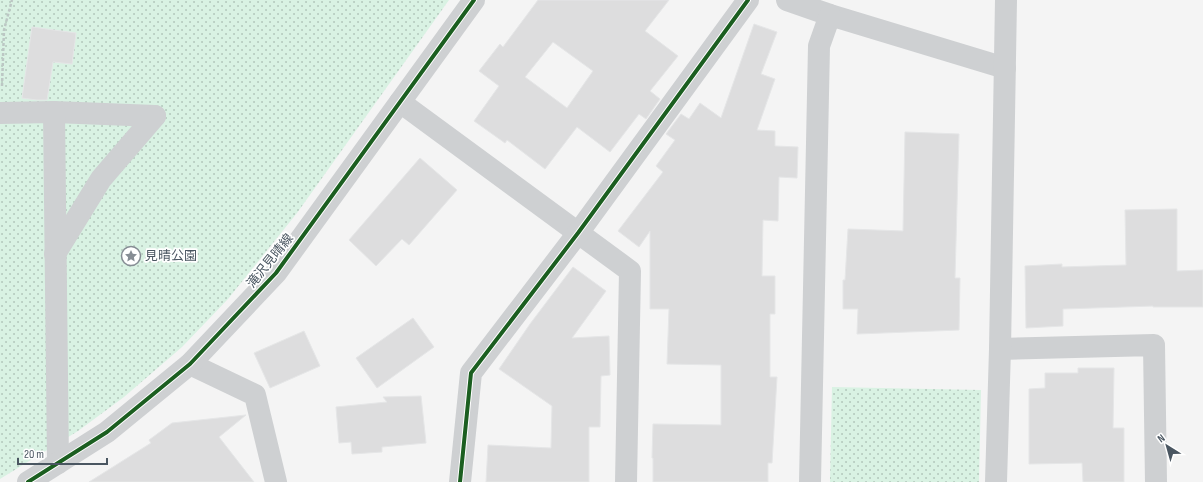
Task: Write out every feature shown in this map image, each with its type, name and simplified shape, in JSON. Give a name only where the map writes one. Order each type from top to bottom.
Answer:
[{"type":"street","name":"滝沢見晴線","points":[[28,482],[107,432],[190,364],[276,273],[474,0]]},
{"type":"street","points":[[460,482],[471,373],[578,232],[748,0]]},
{"type":"street","points":[[786,0],[830,15],[1005,68]]},
{"type":"street","points":[[996,482],[1000,349],[1006,0]]},
{"type":"street","points":[[810,482],[819,46],[830,15]]},
{"type":"street","points":[[400,102],[630,271],[626,482]]},
{"type":"street","points":[[54,112],[58,463]]},
{"type":"street","points":[[1,113],[54,112],[155,116],[101,179],[56,254]]},
{"type":"street","points":[[1000,349],[1154,345],[1156,482]]},
{"type":"street","points":[[190,364],[255,395],[276,482]]},
{"type":"path","points":[[1,113],[4,30],[12,0]]},
{"type":"green space","name":"見晴公園","points":[[0,0],[449,0],[297,213],[228,299],[182,347],[124,397],[78,431],[0,479]]},
{"type":"green space","points":[[832,387],[981,390],[979,482],[830,482]]},
{"type":"building","points":[[538,0],[669,0],[645,31],[678,56],[650,91],[660,99],[646,119],[639,114],[610,152],[577,127],[545,169],[507,140],[505,143],[474,121],[499,86],[479,71],[500,44],[503,47]],"holes":[[[553,42],[593,71],[567,108],[525,77]]]},
{"type":"building","points":[[754,24],[777,32],[761,74],[775,79],[757,130],[775,131],[775,146],[798,147],[797,178],[779,177],[778,221],[763,220],[762,276],[775,276],[775,314],[770,314],[770,377],[777,377],[772,463],[768,463],[768,482],[653,482],[653,424],[721,425],[721,365],[667,364],[669,309],[650,309],[650,231],[639,247],[618,231],[663,172],[656,166],[675,140],[666,134],[681,114],[689,119],[700,103],[721,118]]},
{"type":"building","points":[[32,27],[76,33],[72,64],[53,62],[47,100],[22,98]]},
{"type":"building","points":[[905,132],[959,134],[955,278],[960,278],[959,330],[857,334],[858,309],[843,309],[843,280],[845,280],[848,229],[903,231]]},
{"type":"building","points":[[420,158],[457,190],[409,245],[402,239],[376,266],[349,240]]},
{"type":"building","points":[[1177,209],[1177,271],[1203,270],[1203,307],[1153,306],[1063,309],[1063,326],[1026,328],[1025,266],[1062,264],[1062,267],[1126,265],[1125,210]]},
{"type":"building","points":[[573,267],[606,291],[572,338],[609,336],[610,375],[601,376],[600,427],[589,427],[589,482],[486,482],[488,445],[551,448],[552,406],[499,369],[530,324]]},
{"type":"building","points":[[413,318],[434,347],[377,388],[356,358]]},
{"type":"building","points":[[304,331],[320,366],[270,388],[254,353]]},
{"type":"building","points":[[1078,368],[1114,368],[1113,428],[1124,428],[1124,482],[1083,482],[1082,463],[1029,464],[1029,389],[1045,388],[1045,373],[1078,373]]},
{"type":"building","points":[[421,396],[426,443],[382,447],[382,452],[352,454],[351,442],[339,443],[336,407],[387,402],[383,397]]},
{"type":"building","points":[[246,415],[219,437],[254,482],[89,482],[151,443],[149,440],[172,423]]},
{"type":"cycle path","points":[[28,482],[107,432],[190,364],[276,273],[474,0]]},
{"type":"cycle path","points":[[460,482],[471,373],[578,233],[748,0]]},
{"type":"place","name":"見晴公園","points":[[131,256]]}]
